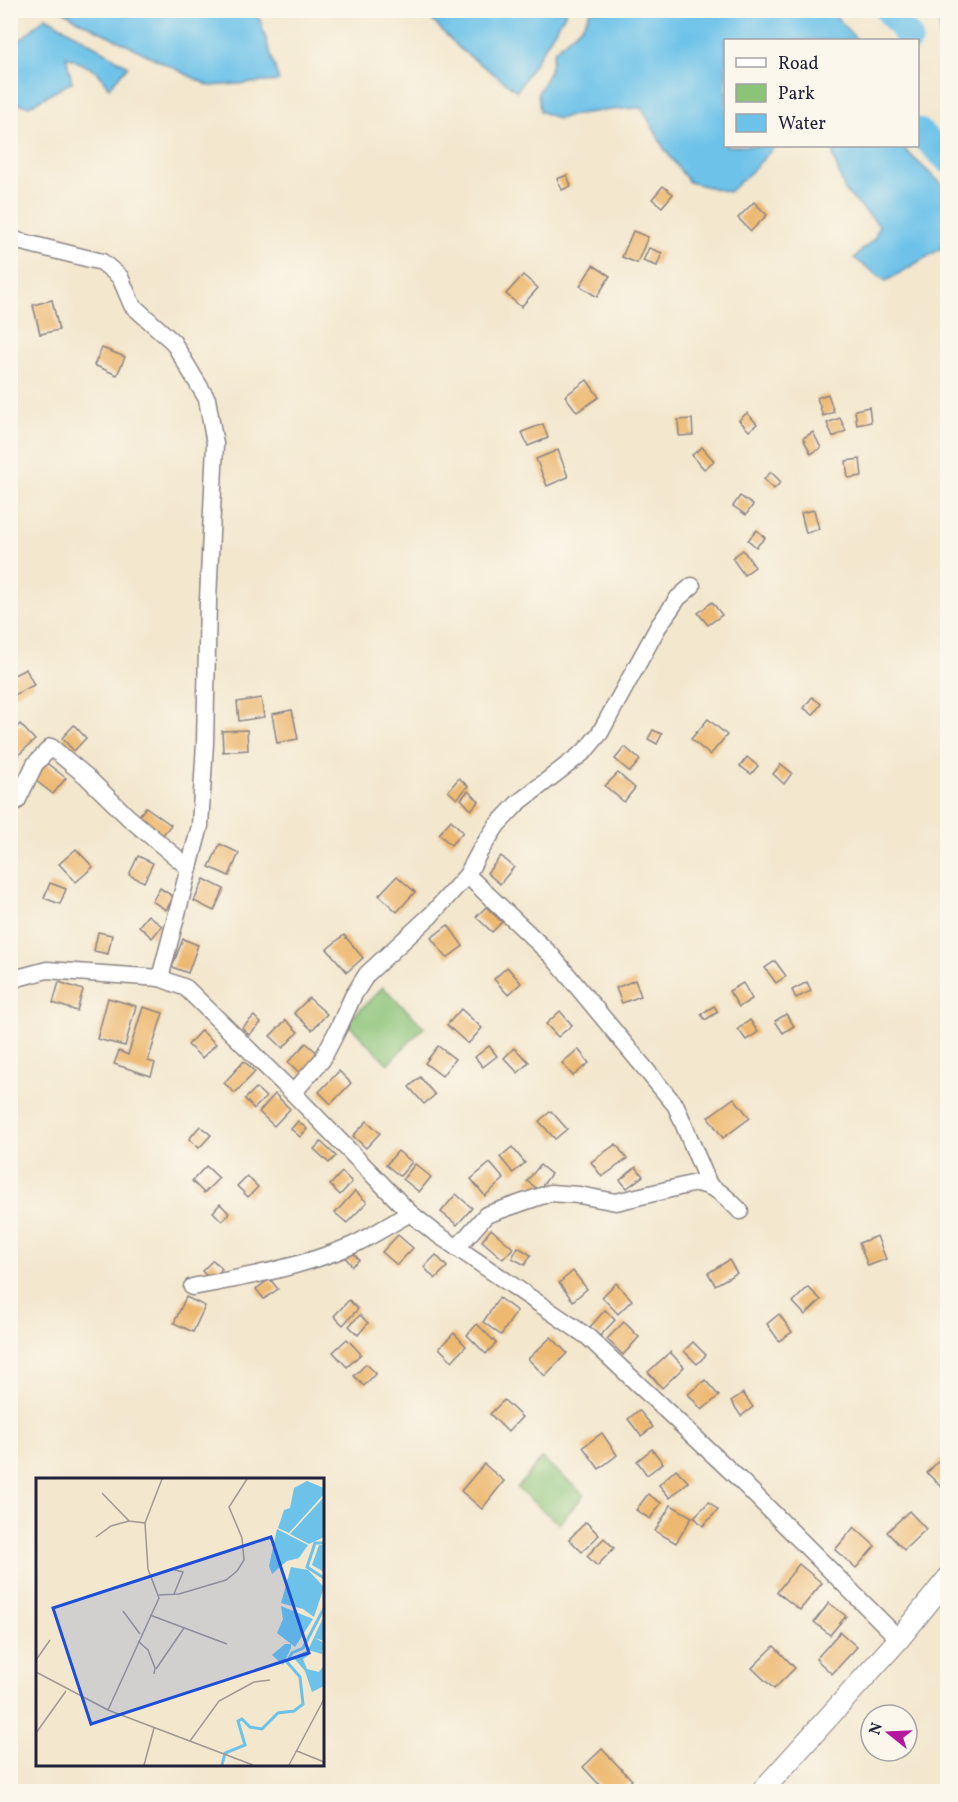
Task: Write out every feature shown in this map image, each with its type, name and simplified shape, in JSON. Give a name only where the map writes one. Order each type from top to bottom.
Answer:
[{"type":"main road","points":[[761,1791],[899,1639],[948,1578]]},
{"type":"street","points":[[10,239],[102,262],[120,277],[132,305],[173,342],[207,399],[215,444],[200,826],[160,978]]},
{"type":"street","points":[[293,1093],[322,1060],[353,996],[367,974],[431,915],[467,875],[497,825],[518,803],[585,751],[600,733],[658,627],[678,598],[692,586]]},
{"type":"street","points":[[17,801],[34,764],[51,747],[86,776],[128,818],[189,868]]},
{"type":"street","points":[[467,875],[552,956],[676,1106],[709,1185]]},
{"type":"street","points":[[10,980],[47,970],[160,978],[186,988],[410,1213],[457,1248],[588,1337],[738,1478],[899,1639]]},
{"type":"street","points":[[457,1248],[486,1215],[550,1193],[579,1195],[616,1202],[696,1183],[709,1185],[721,1192],[741,1211]]},
{"type":"street","points":[[192,1287],[259,1275],[353,1245],[410,1213]]},
{"type":"green space","points":[[383,987],[424,1027],[388,1064],[347,1023]]},
{"type":"green space","points":[[542,1458],[584,1495],[559,1524],[517,1488]]},
{"type":"water","points":[[945,10],[948,11],[947,118],[939,20]]},
{"type":"water","points":[[63,11],[250,11],[260,20],[279,81],[210,86]]},
{"type":"water","points":[[423,11],[567,11],[517,91],[460,49]]},
{"type":"water","points":[[591,11],[831,11],[856,39],[724,39],[724,147],[774,147],[729,192],[689,182],[665,150],[642,108],[600,111],[558,119],[540,111],[538,93],[550,71],[554,51],[583,25]]},
{"type":"water","points":[[46,17],[128,66],[109,88],[97,71],[66,56],[72,82],[29,106],[11,102],[11,48]]},
{"type":"water","points":[[836,147],[902,147],[947,189],[947,245],[886,281],[854,258],[875,238],[879,225],[845,191],[833,156]]},
{"type":"building","points":[[567,175],[571,186],[562,190],[557,179]]},
{"type":"building","points":[[663,186],[673,194],[662,207],[652,199]]},
{"type":"building","points":[[10,189],[16,208],[10,210]]},
{"type":"building","points":[[754,202],[767,215],[751,231],[738,218]]},
{"type":"building","points":[[633,231],[648,237],[637,263],[622,257]]},
{"type":"building","points":[[649,248],[662,253],[657,266],[643,261]]},
{"type":"building","points":[[593,265],[610,276],[597,297],[580,286]]},
{"type":"building","points":[[523,275],[538,288],[521,307],[506,294]]},
{"type":"building","points":[[52,300],[59,330],[40,334],[33,305]]},
{"type":"building","points":[[102,348],[125,357],[117,375],[94,365]]},
{"type":"building","points":[[587,380],[599,397],[577,412],[565,396]]},
{"type":"building","points":[[828,394],[834,412],[823,416],[817,398]]},
{"type":"building","points":[[869,407],[871,422],[857,425],[855,410]]},
{"type":"building","points":[[747,413],[757,424],[749,431],[739,420]]},
{"type":"building","points":[[840,418],[846,431],[833,437],[827,423]]},
{"type":"building","points":[[692,419],[693,435],[679,436],[678,420]]},
{"type":"building","points":[[543,424],[548,438],[528,446],[522,432]]},
{"type":"building","points":[[813,432],[821,448],[811,454],[803,438]]},
{"type":"building","points":[[702,447],[714,461],[704,469],[692,455]]},
{"type":"building","points":[[558,450],[568,477],[547,486],[536,459]]},
{"type":"building","points":[[860,459],[862,476],[848,478],[846,461]]},
{"type":"building","points":[[771,472],[781,482],[774,489],[764,479]]},
{"type":"building","points":[[740,496],[753,505],[746,515],[733,506]]},
{"type":"building","points":[[814,510],[819,529],[806,533],[801,513]]},
{"type":"building","points":[[757,530],[765,538],[756,547],[748,540]]},
{"type":"building","points":[[743,550],[755,567],[744,575],[732,558]]},
{"type":"building","points":[[712,602],[722,615],[708,625],[698,613]]},
{"type":"building","points":[[26,669],[34,685],[14,695],[10,688],[10,677]]},
{"type":"building","points":[[812,697],[821,704],[813,715],[804,708]]},
{"type":"building","points":[[261,698],[264,717],[239,721],[237,702]]},
{"type":"building","points":[[292,710],[298,739],[277,743],[272,714]]},
{"type":"building","points":[[708,719],[727,735],[710,755],[691,739]]},
{"type":"building","points":[[20,724],[35,740],[16,757],[10,752],[10,733]]},
{"type":"building","points":[[74,725],[86,738],[74,751],[62,738]]},
{"type":"building","points":[[247,730],[248,750],[223,752],[222,731]]},
{"type":"building","points":[[653,730],[662,734],[657,744],[648,739]]},
{"type":"building","points":[[625,747],[640,760],[630,772],[615,759]]},
{"type":"building","points":[[747,757],[758,766],[751,774],[740,766]]},
{"type":"building","points":[[44,761],[66,778],[53,794],[31,777]]},
{"type":"building","points":[[781,764],[792,773],[784,784],[773,774]]},
{"type":"building","points":[[618,773],[635,788],[624,802],[605,786]]},
{"type":"building","points":[[459,778],[468,786],[457,799],[448,791]]},
{"type":"building","points":[[468,791],[479,801],[471,810],[461,799]]},
{"type":"building","points":[[146,807],[171,825],[162,836],[138,817]]},
{"type":"building","points":[[451,820],[463,832],[451,845],[439,834]]},
{"type":"building","points":[[220,844],[239,853],[229,876],[209,867]]},
{"type":"building","points":[[76,849],[93,867],[76,882],[59,864]]},
{"type":"building","points":[[138,856],[153,863],[144,882],[129,875]]},
{"type":"building","points":[[501,856],[514,867],[500,884],[487,873]]},
{"type":"building","points":[[397,876],[415,892],[397,912],[379,895]]},
{"type":"building","points":[[204,879],[224,889],[214,911],[194,901]]},
{"type":"building","points":[[50,883],[66,889],[60,904],[44,898]]},
{"type":"building","points":[[160,888],[174,897],[166,910],[152,901]]},
{"type":"building","points":[[486,907],[502,922],[492,932],[476,917]]},
{"type":"building","points":[[148,915],[162,926],[152,938],[139,926]]},
{"type":"building","points":[[448,925],[463,946],[447,958],[431,938]]},
{"type":"building","points":[[98,932],[112,935],[108,954],[94,951]]},
{"type":"building","points":[[344,935],[363,958],[347,972],[327,949]]},
{"type":"building","points":[[183,939],[198,945],[188,973],[172,967]]},
{"type":"building","points":[[775,961],[786,976],[776,983],[765,968]]},
{"type":"building","points":[[507,967],[521,983],[508,995],[494,979]]},
{"type":"building","points":[[635,980],[641,996],[622,1003],[616,988]]},
{"type":"building","points":[[59,982],[83,990],[77,1011],[53,1003]]},
{"type":"building","points":[[807,982],[811,991],[796,998],[792,990]]},
{"type":"building","points":[[743,983],[752,999],[739,1007],[729,991]]},
{"type":"building","points":[[108,998],[136,1006],[125,1046],[97,1039]]},
{"type":"building","points":[[309,998],[327,1014],[312,1030],[294,1013]]},
{"type":"building","points":[[714,1006],[718,1012],[705,1020],[701,1014]]},
{"type":"building","points":[[143,1007],[163,1013],[148,1061],[155,1063],[151,1076],[114,1064],[119,1051],[128,1055]]},
{"type":"building","points":[[461,1009],[482,1028],[468,1044],[447,1025]]},
{"type":"building","points":[[560,1011],[572,1025],[558,1037],[546,1024]]},
{"type":"building","points":[[786,1014],[794,1026],[783,1033],[775,1021]]},
{"type":"building","points":[[254,1016],[261,1023],[249,1035],[242,1028]]},
{"type":"building","points":[[286,1020],[298,1032],[283,1048],[270,1036]]},
{"type":"building","points":[[750,1020],[758,1032],[746,1040],[738,1029]]},
{"type":"building","points":[[201,1030],[216,1044],[202,1058],[188,1045]]},
{"type":"building","points":[[306,1043],[320,1055],[302,1075],[288,1062]]},
{"type":"building","points":[[438,1046],[455,1059],[442,1076],[425,1063]]},
{"type":"building","points":[[489,1046],[497,1056],[483,1067],[475,1057]]},
{"type":"building","points":[[514,1048],[529,1062],[518,1073],[504,1058]]},
{"type":"building","points":[[578,1049],[589,1063],[573,1076],[562,1063]]},
{"type":"building","points":[[244,1061],[255,1072],[235,1093],[224,1083]]},
{"type":"building","points":[[339,1071],[351,1083],[331,1104],[319,1092]]},
{"type":"building","points":[[420,1077],[435,1095],[424,1104],[409,1087]]},
{"type":"building","points":[[256,1088],[266,1097],[254,1109],[245,1099]]},
{"type":"building","points":[[275,1094],[290,1109],[274,1126],[259,1112]]},
{"type":"building","points":[[734,1098],[750,1118],[723,1138],[708,1117]]},
{"type":"building","points":[[551,1111],[567,1129],[555,1139],[539,1121]]},
{"type":"building","points":[[298,1121],[307,1129],[300,1137],[291,1129]]},
{"type":"building","points":[[367,1121],[380,1133],[366,1148],[353,1136]]},
{"type":"building","points":[[200,1126],[211,1135],[199,1148],[189,1139]]},
{"type":"building","points":[[321,1142],[336,1156],[329,1163],[314,1149]]},
{"type":"building","points":[[616,1144],[627,1159],[602,1177],[591,1162]]},
{"type":"building","points":[[512,1147],[525,1163],[513,1173],[500,1157]]},
{"type":"building","points":[[398,1151],[412,1162],[400,1176],[386,1165]]},
{"type":"building","points":[[490,1163],[504,1179],[485,1196],[471,1179]]},
{"type":"building","points":[[415,1164],[431,1177],[419,1192],[403,1179]]},
{"type":"building","points":[[540,1165],[551,1174],[539,1190],[527,1181]]},
{"type":"building","points":[[206,1166],[219,1178],[204,1193],[192,1181]]},
{"type":"building","points":[[636,1167],[643,1176],[627,1188],[620,1180]]},
{"type":"building","points":[[342,1172],[352,1182],[340,1195],[330,1185]]},
{"type":"building","points":[[247,1176],[258,1187],[248,1197],[237,1186]]},
{"type":"building","points":[[355,1191],[367,1202],[347,1223],[335,1213]]},
{"type":"building","points":[[456,1194],[472,1208],[457,1225],[441,1212]]},
{"type":"building","points":[[220,1204],[229,1213],[222,1221],[213,1212]]},
{"type":"building","points":[[491,1229],[513,1248],[503,1259],[482,1241]]},
{"type":"building","points":[[398,1235],[413,1248],[397,1265],[382,1252]]},
{"type":"building","points":[[877,1236],[886,1259],[868,1266],[859,1243]]},
{"type":"building","points":[[518,1247],[531,1255],[525,1265],[512,1258]]},
{"type":"building","points":[[352,1251],[359,1260],[352,1266],[345,1257]]},
{"type":"building","points":[[436,1255],[447,1267],[435,1279],[424,1267]]},
{"type":"building","points":[[213,1260],[222,1269],[211,1280],[202,1271]]},
{"type":"building","points":[[729,1260],[737,1273],[715,1285],[708,1273]]},
{"type":"building","points":[[573,1271],[587,1289],[573,1301],[559,1283]]},
{"type":"building","points":[[270,1279],[278,1289],[264,1299],[256,1289]]},
{"type":"building","points":[[616,1283],[632,1300],[618,1314],[602,1297]]},
{"type":"building","points":[[808,1287],[821,1300],[805,1315],[793,1302]]},
{"type":"building","points":[[186,1297],[205,1306],[193,1332],[174,1323]]},
{"type":"building","points":[[499,1298],[517,1311],[501,1335],[483,1322]]},
{"type":"building","points":[[349,1300],[358,1309],[343,1325],[334,1316]]},
{"type":"building","points":[[605,1310],[615,1320],[600,1336],[590,1327]]},
{"type":"building","points":[[779,1314],[792,1332],[779,1341],[767,1324]]},
{"type":"building","points":[[360,1315],[368,1323],[358,1335],[349,1326]]},
{"type":"building","points":[[624,1322],[639,1337],[623,1355],[607,1339]]},
{"type":"building","points":[[477,1324],[496,1343],[486,1354],[467,1335]]},
{"type":"building","points":[[454,1333],[466,1346],[452,1361],[439,1348]]},
{"type":"building","points":[[551,1337],[567,1353],[545,1376],[528,1359]]},
{"type":"building","points":[[347,1339],[361,1354],[347,1367],[333,1352]]},
{"type":"building","points":[[693,1342],[706,1355],[697,1364],[684,1351]]},
{"type":"building","points":[[670,1352],[684,1367],[662,1388],[648,1372]]},
{"type":"building","points":[[366,1364],[376,1373],[364,1386],[354,1376]]},
{"type":"building","points":[[705,1380],[719,1396],[702,1410],[688,1394]]},
{"type":"building","points":[[743,1393],[753,1407],[741,1416],[731,1401]]},
{"type":"building","points":[[504,1400],[522,1417],[508,1432],[490,1414]]},
{"type":"building","points":[[639,1410],[653,1427],[641,1436],[628,1419]]},
{"type":"building","points":[[602,1433],[617,1455],[599,1469],[583,1447]]},
{"type":"building","points":[[652,1449],[663,1463],[647,1475],[637,1461]]},
{"type":"building","points":[[944,1455],[948,1459],[948,1493],[927,1473]]},
{"type":"building","points":[[484,1464],[504,1481],[482,1509],[461,1491]]},
{"type":"building","points":[[676,1469],[688,1482],[670,1498],[659,1485]]},
{"type":"building","points":[[648,1494],[661,1503],[650,1519],[636,1510]]},
{"type":"building","points":[[709,1502],[718,1510],[703,1526],[694,1517]]},
{"type":"building","points":[[671,1505],[692,1517],[676,1543],[655,1531]]},
{"type":"building","points":[[909,1511],[926,1529],[904,1550],[887,1532]]},
{"type":"building","points":[[586,1522],[599,1535],[582,1552],[569,1539]]},
{"type":"building","points":[[854,1527],[875,1546],[856,1568],[835,1550]]},
{"type":"building","points":[[604,1538],[614,1548],[597,1566],[587,1556]]},
{"type":"building","points":[[799,1564],[822,1583],[800,1610],[777,1592]]},
{"type":"building","points":[[829,1603],[846,1616],[830,1635],[814,1622]]},
{"type":"building","points":[[840,1632],[857,1647],[832,1674],[816,1659]]},
{"type":"building","points":[[774,1646],[795,1668],[774,1689],[752,1668]]},
{"type":"building","points":[[602,1749],[632,1780],[620,1792],[606,1792],[583,1767]]},
{"type":"waterway","points":[[888,10],[909,39]]},
{"type":"waterway","points":[[919,132],[948,160]]}]
